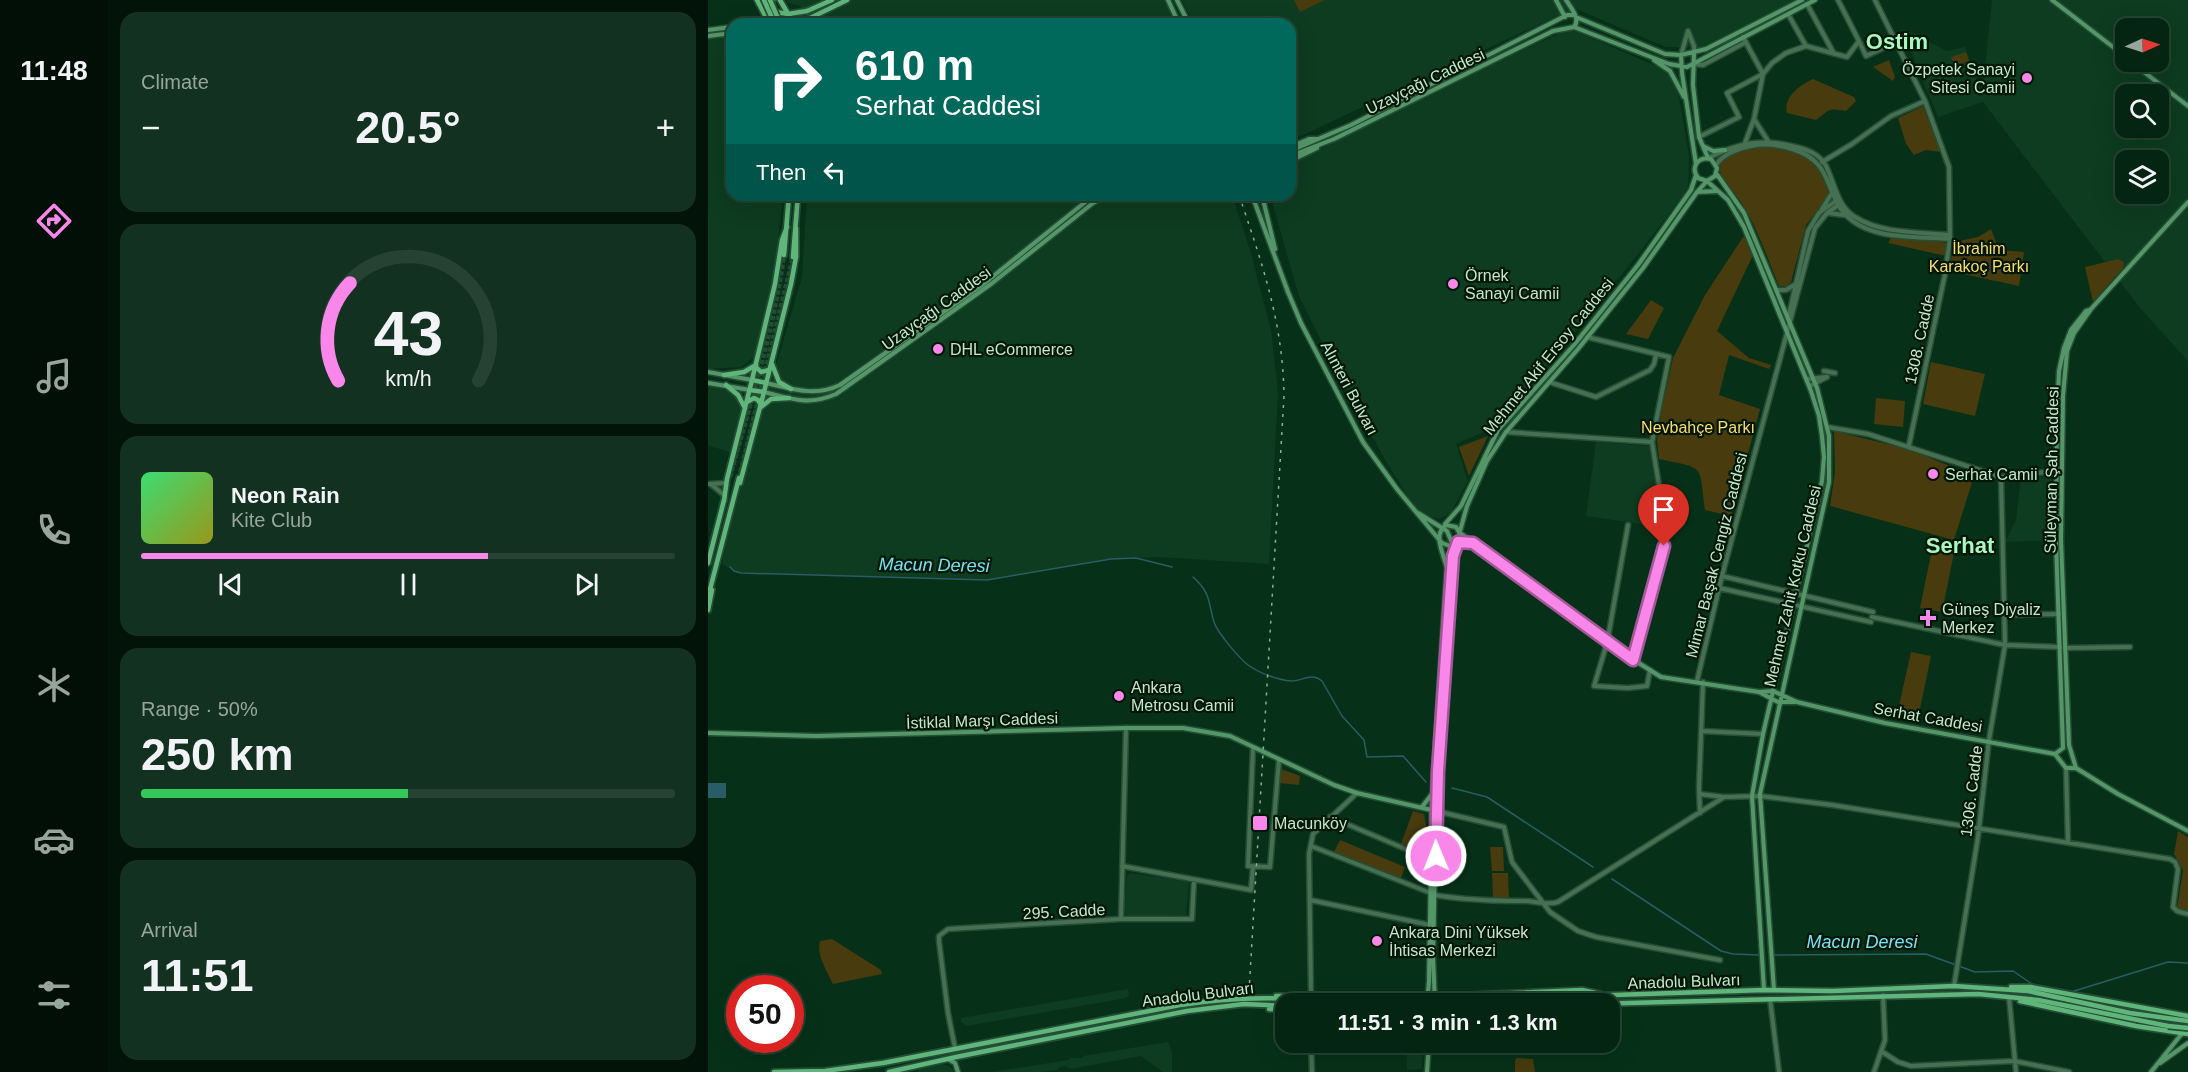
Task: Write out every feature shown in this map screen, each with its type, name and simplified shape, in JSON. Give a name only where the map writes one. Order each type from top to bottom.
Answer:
[{"type":"main road","points":[[760,1],[764,7],[769,7],[771,0]]},
{"type":"main road","points":[[771,0],[771,18]]},
{"type":"main road","points":[[780,0],[791,18]]},
{"type":"main road","points":[[772,18],[776,12],[788,14],[807,11],[832,0]]},
{"type":"main road","points":[[814,18],[847,0]]},
{"type":"main road","points":[[1168,0],[1176,18]]},
{"type":"main road","points":[[1177,0],[1186,18]]},
{"type":"main road","points":[[1556,0],[1564,17],[1564,24],[1669,64],[1687,67],[1815,0]]},
{"type":"main road","points":[[1566,0],[1577,23],[1572,27]]},
{"type":"main road","points":[[1564,17],[1569,14],[1665,54],[1681,55],[1706,49],[1802,0]]},
{"type":"main road","points":[[2052,0],[2115,49]]},
{"type":"main road","points":[[760,1],[770,18]]},
{"type":"main road","points":[[806,18],[807,11]]},
{"type":"main road","name":"Uzayçağı Caddesi","points":[[1322,141],[1564,17]]},
{"type":"main road","name":"Uzayçağı Caddesi","points":[[1296,149],[1322,141],[1553,31],[1572,27]]},
{"type":"main road","points":[[708,30],[726,28]]},
{"type":"main road","points":[[708,36],[726,34]]},
{"type":"main road","points":[[1694,53],[1693,85],[1700,137],[1708,158],[1716,165],[1713,178],[1707,181],[1701,180],[1694,170],[1701,159],[1708,158]]},
{"type":"main road","points":[[1681,55],[1696,164]]},
{"type":"main road","points":[[1648,56],[1670,71],[1687,104]]},
{"type":"main road","points":[[2144,72],[2188,106]]},
{"type":"main road","points":[[1296,147],[1309,139],[1322,141]]},
{"type":"main road","points":[[1296,159],[1310,153],[1322,141]]},
{"type":"main road","points":[[1703,146],[1713,151],[1725,150]]},
{"type":"main road","name":"Mehmet Zahit Kotku Caddesi","points":[[1716,173],[1744,213],[1815,384],[1829,435],[1829,482],[1778,702],[1760,796],[1774,990]]},
{"type":"main road","name":"Mehmet Akif Ersoy Caddesi","points":[[1439,538],[1439,532],[1464,505],[1487,461],[1506,432],[1549,382],[1652,246],[1691,190],[1696,175]]},
{"type":"main road","name":"Mehmet Akif Ersoy Caddesi","points":[[1458,542],[1464,505],[1498,430],[1585,336],[1642,268],[1707,181]]},
{"type":"main road","name":"Mehmet Zahit Kotku Caddesi","points":[[1707,181],[1728,200],[1744,227],[1810,386],[1819,416],[1823,470],[1817,507],[1763,734],[1752,796],[1764,990]]},
{"type":"main road","points":[[1697,192],[1718,191]]},
{"type":"main road","points":[[784,255],[789,201]]},
{"type":"main road","points":[[793,257],[798,201]]},
{"type":"main road","name":"Uzayçağı Caddesi","points":[[766,383],[810,393],[821,392],[840,385],[986,282],[1087,201]]},
{"type":"main road","name":"Uzayçağı Caddesi","points":[[764,392],[789,398],[820,401],[836,394],[991,285],[1097,201]]},
{"type":"main road","name":"Alınteri Bulvarı","points":[[1254,201],[1301,323],[1363,442],[1397,489],[1439,538]]},
{"type":"main road","name":"Alınteri Bulvarı","points":[[1263,201],[1278,264]]},
{"type":"main road","name":"Süleyman Şah Caddesi","points":[[2063,748],[2061,541],[2063,396],[2067,351],[2074,333],[2091,309],[2188,202]]},
{"type":"main road","points":[[724,498],[775,284],[782,240],[787,227]]},
{"type":"main road","points":[[732,502],[741,480],[795,263],[796,228]]},
{"type":"main road","name":"Süleyman Şah Caddesi","points":[[2073,755],[2069,745],[2059,614],[2055,471],[2061,356],[2071,330],[2086,311],[2091,309]]},
{"type":"main road","points":[[771,363],[779,382],[791,389]]},
{"type":"main road","points":[[756,366],[761,372],[769,370]]},
{"type":"main road","points":[[724,375],[744,372],[756,366]]},
{"type":"main road","points":[[708,372],[766,383]]},
{"type":"main road","points":[[1544,379],[1549,382]]},
{"type":"main road","points":[[708,382],[764,392]]},
{"type":"main road","points":[[726,385],[738,395],[745,409]]},
{"type":"main road","points":[[776,395],[773,389],[778,386]]},
{"type":"main road","points":[[747,402],[754,398],[757,399],[760,407]]},
{"type":"main road","points":[[760,407],[771,399],[789,398]]},
{"type":"main road","points":[[1498,430],[1506,432]]},
{"type":"main road","points":[[708,563],[730,477]]},
{"type":"main road","points":[[708,597],[739,478]]},
{"type":"main road","name":"Alınteri Bulvarı","points":[[1418,513],[1443,527],[1453,525],[1460,532]]},
{"type":"main road","points":[[1428,993],[1433,894],[1431,855],[1453,556],[1451,537],[1443,527]]},
{"type":"main road","name":"Serhat Caddesi","points":[[1460,532],[1606,642],[1661,677],[1759,692],[1773,691],[1797,702]]},
{"type":"main road","points":[[1439,538],[1444,545],[1453,545],[1458,542],[1473,543]]},
{"type":"main road","points":[[1435,803],[1433,793],[1447,568],[1439,538]]},
{"type":"main road","points":[[1453,556],[1458,542]]},
{"type":"main road","points":[[708,610],[712,596],[713,576]]},
{"type":"main road","name":"Serhat Caddesi","points":[[1759,692],[1778,702],[1797,702],[1886,723],[1989,740],[2055,754]]},
{"type":"main road","name":"İstiklal Marşı Caddesi","points":[[708,733],[816,736],[1126,728],[1183,729],[1225,734],[1318,779],[1357,793],[1434,811]]},
{"type":"main road","points":[[2076,768],[2073,755],[2063,748],[2055,754],[2066,768],[2076,768],[2118,794],[2188,831]]},
{"type":"main road","points":[[1421,807],[1433,793]]},
{"type":"main road","points":[[1426,803],[1435,803]]},
{"type":"main road","points":[[1434,811],[1435,993]]},
{"type":"main road","name":"Anadolu Bulvarı","points":[[1620,995],[1764,990],[1833,992],[1954,986],[2002,988],[2028,991],[2130,1013],[2188,1021]]},
{"type":"main road","points":[[2002,988],[2031,987],[2188,1016]]},
{"type":"main road","name":"Anadolu Bulvarı","points":[[1620,1003],[1978,994],[2038,1000],[2168,1026],[2188,1027]]},
{"type":"main road","points":[[1254,998],[1275,997]]},
{"type":"main road","points":[[2008,997],[2068,1012],[2188,1034]]},
{"type":"main road","name":"Anadolu Bulvarı","points":[[774,1072],[825,1071],[883,1063],[1180,1005],[1254,998],[1275,999]]},
{"type":"main road","name":"Anadolu Bulvarı","points":[[890,1072],[1187,1011],[1244,1004],[1256,1005],[1260,1008],[1275,1008]]},
{"type":"main road","points":[[2151,1072],[2188,1027]]},
{"type":"main road","points":[[2159,1063],[2188,1043]]},
{"type":"main road","points":[[1427,1072],[1428,1053]]},
{"type":"main road","points":[[947,1059],[957,1069],[966,1055]]},
{"type":"street","points":[[1838,0],[1866,56],[1896,42]]},
{"type":"street","name":"1308. Cadde","points":[[1875,0],[1925,101],[1949,167],[1950,237],[1937,318],[1909,445]]},
{"type":"street","points":[[1807,4],[1833,52]]},
{"type":"street","points":[[1788,14],[1806,46]]},
{"type":"street","points":[[1681,55],[1688,31],[1694,46],[1694,53]]},
{"type":"street","points":[[1743,37],[1763,74],[1754,119],[1745,143]]},
{"type":"street","points":[[1700,137],[1739,117],[1727,93],[1763,74],[1772,63],[1786,53],[1806,46],[1847,57],[1859,41]]},
{"type":"street","points":[[1694,64],[1703,65],[1746,42]]},
{"type":"street","points":[[1821,163],[1892,116],[1925,101]]},
{"type":"street","points":[[1754,119],[1768,141]]},
{"type":"street","points":[[1708,158],[1745,143],[1768,141],[1810,151],[1821,163],[1838,202],[1856,218],[1881,228],[1950,237]]},
{"type":"street","points":[[1716,165],[1724,156],[1745,147],[1760,144],[1784,146],[1803,152],[1821,163],[1832,192],[1847,216]]},
{"type":"street","points":[[1819,213],[1828,202],[1832,192]]},
{"type":"street","name":"Mimar Başak Cengiz Caddesi","points":[[1787,332],[1815,228],[1838,202]]},
{"type":"street","name":"Mimar Başak Cengiz Caddesi","points":[[1697,681],[1722,576],[1784,346],[1788,316],[1808,231],[1819,213],[1838,202]]},
{"type":"street","points":[[1827,213],[1847,216],[1867,229],[1884,233],[1950,237]]},
{"type":"street","points":[[1777,290],[1786,290],[1795,284]]},
{"type":"street","points":[[1585,336],[1669,357],[1653,442],[1666,529],[1665,538],[1633,660]]},
{"type":"street","points":[[1784,346],[1793,347]]},
{"type":"street","points":[[1549,382],[1596,397],[1650,370],[1656,355]]},
{"type":"street","points":[[1824,371],[1835,373]]},
{"type":"street","points":[[1807,379],[1827,377],[1810,386]]},
{"type":"street","points":[[1827,427],[1868,434],[1909,445],[2001,477],[2055,471]]},
{"type":"street","points":[[1506,432],[1653,442]]},
{"type":"street","name":"1306. Cadde","points":[[1954,986],[2005,645],[2001,477]]},
{"type":"street","points":[[709,484],[726,483]]},
{"type":"street","points":[[709,484],[724,498]]},
{"type":"street","points":[[1628,525],[1606,642],[1594,686],[1628,688],[1647,686],[1650,670]]},
{"type":"street","points":[[1722,576],[1803,595],[1872,617]]},
{"type":"street","points":[[1719,588],[1794,605],[1872,617],[2005,645],[2062,648],[2130,647]]},
{"type":"street","points":[[2004,615],[2059,614]]},
{"type":"street","points":[[1700,813],[1703,682]]},
{"type":"street","points":[[1121,919],[1126,728]]},
{"type":"street","points":[[1701,731],[1763,734]]},
{"type":"street","points":[[1253,748],[1248,866],[1270,867],[1278,760]]},
{"type":"street","points":[[2066,768],[2068,842]]},
{"type":"street","points":[[1311,993],[1310,900],[1313,834],[1357,793]]},
{"type":"street","points":[[1699,794],[1724,797],[1760,796],[1832,805],[2167,859],[2175,862],[2178,869],[2173,907],[2177,911],[2188,914]]},
{"type":"street","points":[[1311,846],[1433,894],[1497,902],[1527,901],[1544,904],[1558,902],[1724,797]]},
{"type":"street","points":[[1434,811],[1504,826],[1512,862],[1544,904],[1560,920],[1587,935],[1720,960]]},
{"type":"street","points":[[1330,817],[1408,850],[1431,855]]},
{"type":"street","points":[[1122,866],[1251,890],[1253,866]]},
{"type":"street","name":"295. Cadde","points":[[955,1048],[948,1014],[939,936],[948,929],[1121,919],[1192,919],[1194,880]]},
{"type":"street","points":[[1310,900],[1430,925]]},
{"type":"street","points":[[1874,1072],[1885,1040],[1883,995]]},
{"type":"street","points":[[2008,997],[2016,1072]]},
{"type":"street","points":[[1770,999],[1779,1072]]},
{"type":"street","points":[[1881,1052],[1898,1062],[1911,1066],[2014,1061],[2069,1072]]},
{"type":"street","points":[[1311,1053],[1312,1072]]},
{"type":"shaded area","points":[[786,0],[1168,0],[1172,18],[807,18],[800,6],[788,3]]},
{"type":"shaded area","points":[[1182,0],[1794,0],[1702,47],[1666,47],[1574,8],[1296,138],[1296,18],[1191,18]]},
{"type":"shaded area","points":[[1992,0],[2188,0],[2188,361],[2140,308],[1983,102],[1938,117],[1902,30],[1947,51],[1965,47],[1982,96]]},
{"type":"shaded area","points":[[1570,29],[1668,71],[1677,86],[1689,156],[1688,189],[1639,253],[1498,426],[1456,444],[1468,481],[1451,512],[1440,519],[1418,513],[1384,458],[1334,367],[1299,296],[1272,201],[1296,201],[1296,161]]},
{"type":"shaded area","points":[[726,36],[726,201],[782,201],[774,275],[754,357],[741,367],[708,369],[708,38]]},
{"type":"shaded area","points":[[807,201],[1234,201],[1250,250],[1271,330],[1278,393],[1269,564],[1160,557],[1111,559],[987,580],[741,573],[722,564],[728,530],[802,277]]},
{"type":"shaded area","points":[[708,384],[730,391],[739,401],[744,414],[743,430],[735,454],[708,445]]},
{"type":"shaded area","points":[[1596,442],[1650,446],[1661,529],[1586,516]]},
{"type":"shaded area","points":[[2052,476],[2050,525],[2053,528],[2051,540],[2005,542],[2016,520],[2021,478]]},
{"type":"shaded area","points":[[1130,873],[1189,882],[1186,915],[1131,917],[1124,914],[1127,877]]},
{"type":"shaded area","points":[[1128,989],[1129,995],[1126,998],[966,1026],[961,1021],[961,1018]]},
{"type":"shaded area","points":[[1168,1042],[1172,1052],[1172,1072],[1163,1072],[1141,1056],[1070,1069],[1065,1066],[1057,1070],[1040,1072],[991,1072],[1070,1058],[1083,1058],[1083,1056]]},
{"type":"shaded area","points":[[1406,1053],[1423,1053],[1422,1069],[1407,1070]]},
{"type":"shaded area","points":[[943,1064],[950,1066],[954,1072],[919,1072],[917,1069]]},
{"type":"green space","points":[[1294,0],[1325,0],[1300,12]]},
{"type":"green space","points":[[1966,52],[1969,61],[1955,66],[1951,57]]},
{"type":"green space","points":[[1889,60],[1895,77],[1893,81],[1873,67]]},
{"type":"green space","points":[[1813,79],[1854,97],[1856,101],[1846,111],[1830,110],[1816,120],[1787,113],[1786,107],[1790,97],[1798,88]]},
{"type":"green space","points":[[1923,106],[1941,152],[1926,150],[1914,155],[1906,144],[1898,118]]},
{"type":"green space","points":[[1759,147],[1787,149],[1804,156],[1818,169],[1828,190],[1828,197],[1806,225],[1791,282],[1786,286],[1779,286],[1752,222],[1720,172],[1722,162],[1730,155]]},
{"type":"green space","name":"İbrahim Karakoç Parkı","points":[[1991,229],[1999,250],[2024,252],[2019,286],[1949,271],[1954,242],[1978,237]]},
{"type":"green space","points":[[1892,236],[1948,243],[1946,256],[1888,243]]},
{"type":"green space","name":"Nevbahçe Parkı","points":[[1743,237],[1746,238],[1753,255],[1717,331],[1749,358],[1771,365],[1769,369],[1729,355],[1719,395],[1760,409],[1731,516],[1705,510],[1702,484],[1697,471],[1693,467],[1659,459],[1657,440],[1673,358],[1705,295]]},
{"type":"green space","points":[[2118,259],[2124,262],[2123,268],[2093,302],[2085,267]]},
{"type":"green space","points":[[1651,300],[1664,308],[1648,339],[1626,334]]},
{"type":"green space","points":[[1931,362],[1985,374],[1975,416],[1923,404]]},
{"type":"green space","points":[[1876,398],[1905,401],[1903,427],[1874,424]]},
{"type":"green space","points":[[1834,431],[1908,449],[1974,476],[1954,540],[1830,506],[1835,472]]},
{"type":"green space","points":[[1488,436],[1469,476],[1459,447]]},
{"type":"green space","points":[[1933,544],[1955,548],[1942,612],[1920,608]]},
{"type":"green space","points":[[1911,652],[1931,656],[1917,723],[1896,719]]},
{"type":"green space","points":[[1281,769],[1300,776],[1299,785],[1279,783]]},
{"type":"green space","points":[[1413,811],[1424,814],[1428,834],[1427,850],[1401,844]]},
{"type":"green space","points":[[2178,831],[2188,837],[2188,911],[2177,909],[2183,870],[2174,854]]},
{"type":"green space","points":[[1340,840],[1405,867],[1401,878],[1334,852]]},
{"type":"green space","points":[[1490,847],[1503,847],[1504,871],[1492,871]]},
{"type":"green space","points":[[1492,873],[1508,873],[1509,898],[1493,898]]},
{"type":"green space","points":[[832,939],[881,970],[882,974],[833,984],[823,963],[819,946],[820,941]]},
{"type":"green space","points":[[1517,1058],[1533,1059],[1535,1072],[1515,1072]]},
{"type":"water","points":[[708,783],[726,783],[726,798],[708,798]]},
{"type":"waterway","name":"Macun Deresi","points":[[730,567],[741,573],[987,580],[1111,559],[1136,558],[1172,567]]},
{"type":"waterway","name":"Macun Deresi","points":[[1193,577],[1206,593],[1216,626],[1244,662],[1258,671],[1280,679],[1295,681],[1318,678],[1342,716],[1364,740],[1367,757],[1403,756],[1426,782]]},
{"type":"waterway","name":"Macun Deresi","points":[[1452,788],[1487,797],[1593,867]]},
{"type":"waterway","name":"Macun Deresi","points":[[1612,879],[1721,951],[1760,955]]},
{"type":"waterway","name":"Macun Deresi","points":[[1775,955],[1926,954],[1975,972],[2013,971],[2032,984],[2043,987]]},
{"type":"waterway","name":"Macun Deresi","points":[[2071,992],[2168,962],[2188,963]]},
{"type":"tunnel","points":[[730,477],[768,339],[784,255]]},
{"type":"tunnel","points":[[739,478],[793,257]]},
{"type":"railway","points":[[1241,201],[1270,293],[1280,343],[1284,396],[1249,992]]},
{"type":"place","name":"Özpetek Sanayi Sitesi Camii","points":[[2027,78]]},
{"type":"place","name":"Örnek Sanayi Camii","points":[[1453,284]]},
{"type":"place","name":"DHL eCommerce","points":[[938,349]]},
{"type":"place","name":"Serhat Camii","points":[[1933,474]]},
{"type":"place","name":"Güneş Diyaliz Merkez","points":[[1928,618]]},
{"type":"place","name":"Ankara Metrosu Camii","points":[[1119,696]]},
{"type":"place","name":"Macunköy","points":[[1260,823]]},
{"type":"place","name":"Ankara Dini Yüksek İhtisas Merkezi","points":[[1377,941]]},
{"type":"district","name":"Ostim","points":[[1897,41]]},
{"type":"district","name":"Serhat","points":[[1960,545]]},
{"type":"route","points":[[1436,856],[1438,771],[1453,556],[1458,542],[1473,543],[1633,660],[1664,546]]}]
